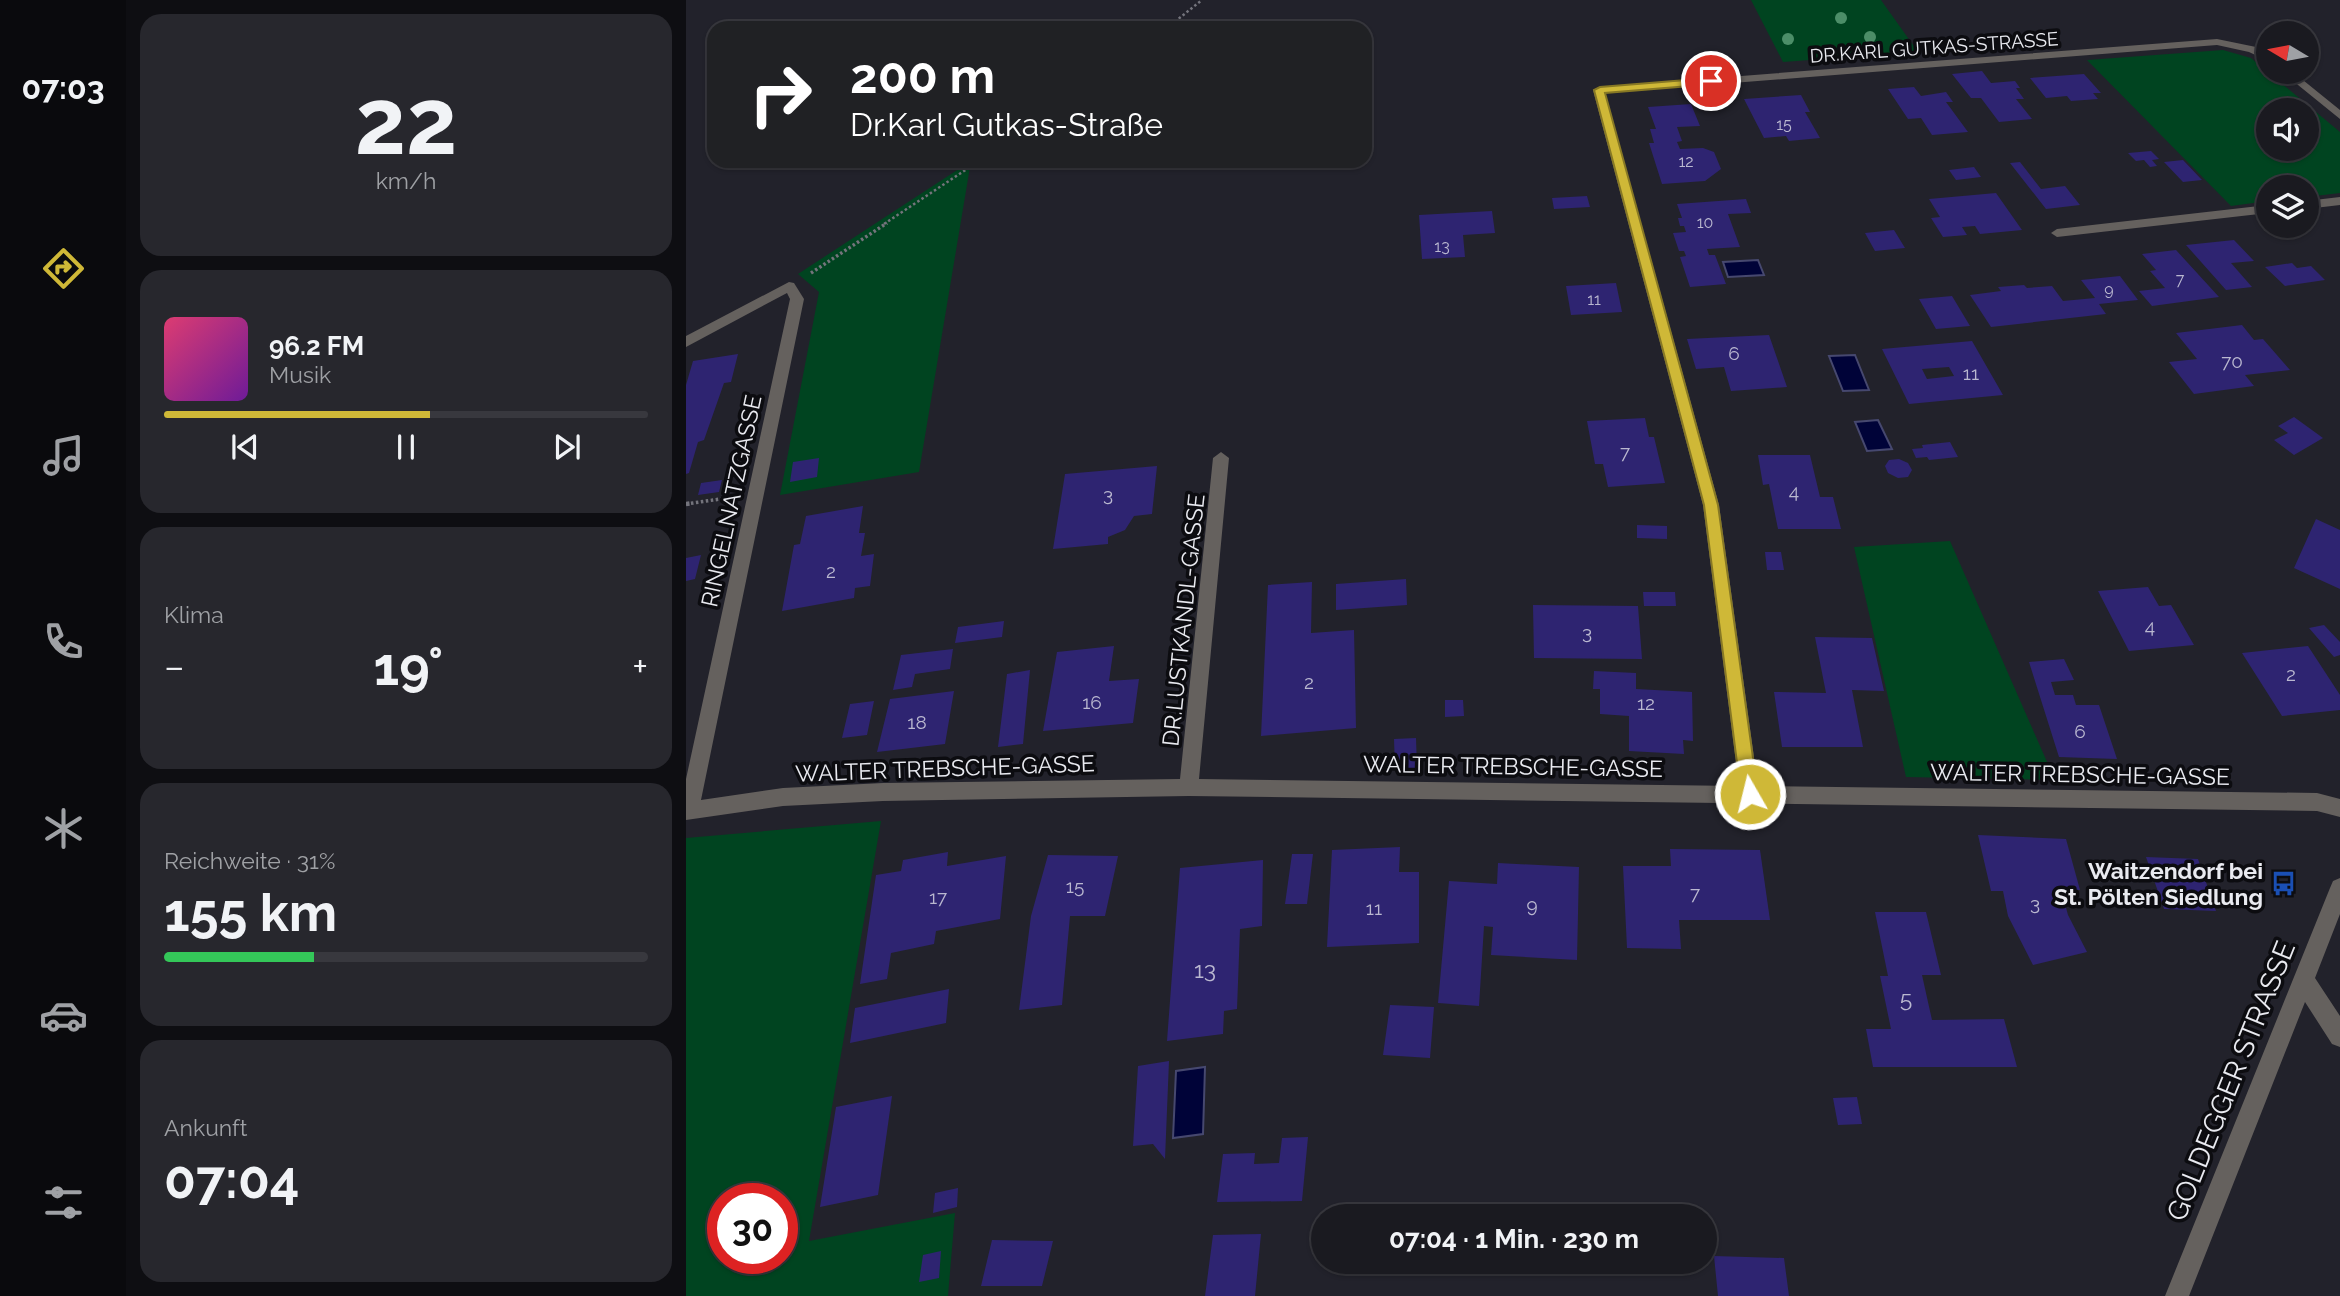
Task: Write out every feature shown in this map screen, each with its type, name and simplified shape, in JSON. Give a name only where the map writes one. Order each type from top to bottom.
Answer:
[{"type":"street","name":"DR.KARL GUTKAS-STRASSE","points":[[1750,794],[1711,505],[1600,90],[2217,42],[2256,51]]},
{"type":"street","points":[[2301,84],[2340,116]]},
{"type":"street","points":[[2319,203],[2340,201]]},
{"type":"street","points":[[2057,233],[2256,210]]},
{"type":"street","points":[[686,342],[789,286]]},
{"type":"street","name":"RINGELNATZGASSE","points":[[687,811],[797,299],[789,286]]},
{"type":"street","name":"DR.LUSTKANDL-GASSE","points":[[1189,787],[1221,458]]},
{"type":"street","name":"WALTER TREBSCHE-GASSE","points":[[687,811],[783,797],[883,792],[1189,787],[2317,802],[2340,808]]},
{"type":"street","name":"GOLDEGGER STRASSE","points":[[2177,1296],[2340,888]]},
{"type":"street","points":[[2303,979],[2340,1036]]},
{"type":"path","points":[[1176,21],[1202,0]]},
{"type":"path","points":[[789,286],[830,262],[969,168]]},
{"type":"path","points":[[686,504],[756,494]]},
{"type":"green space","points":[[1751,0],[1881,0],[1918,52],[1783,62]]},
{"type":"green space","points":[[2223,50],[2251,58],[2256,62],[2256,84],[2282,84],[2299,98],[2256,98],[2256,161],[2319,161],[2319,115],[2340,132],[2340,193],[2319,196],[2319,175],[2256,175],[2256,203],[2231,206],[2087,60]]},
{"type":"green space","points":[[960,168],[970,168],[919,472],[780,495],[819,292],[798,274]]},
{"type":"green space","points":[[1950,541],[2055,780],[1906,777],[1854,547]]},
{"type":"green space","points":[[881,821],[809,1241],[955,1213],[948,1296],[686,1296],[686,838]]},
{"type":"shaded area","points":[[1758,260],[1764,275],[1728,277],[1723,262]]},
{"type":"shaded area","points":[[1855,355],[1869,390],[1843,391],[1829,356]]},
{"type":"shaded area","points":[[1878,420],[1892,449],[1867,451],[1855,422]]},
{"type":"shaded area","points":[[1205,1067],[1203,1134],[1173,1138],[1176,1071]]},
{"type":"building","points":[[1982,71],[1991,83],[2015,81],[2020,88],[2016,88],[2024,99],[2016,99],[2032,119],[1999,122],[1981,98],[1971,98],[1952,74]]},
{"type":"building","points":[[2084,74],[2101,93],[2093,93],[2098,99],[2071,101],[2067,96],[2046,98],[2030,78]]},
{"type":"building","points":[[1914,87],[1921,96],[1946,92],[1953,102],[1946,102],[1968,132],[1932,135],[1921,118],[1908,119],[1888,89]]},
{"type":"building","points":[[1801,95],[1810,112],[1805,112],[1820,138],[1789,141],[1786,136],[1764,138],[1744,99]]},
{"type":"building","points":[[1691,104],[1700,126],[1677,127],[1682,141],[1677,142],[1680,149],[1703,148],[1714,152],[1721,169],[1705,181],[1662,184],[1649,143],[1654,143],[1650,129],[1656,129],[1648,107]]},
{"type":"building","points":[[2151,151],[2159,159],[2152,160],[2157,166],[2150,167],[2144,160],[2136,161],[2128,153]]},
{"type":"building","points":[[2183,160],[2202,180],[2183,182],[2164,162]]},
{"type":"building","points":[[2020,162],[2041,189],[2065,186],[2080,205],[2046,209],[2010,163]]},
{"type":"building","points":[[1974,167],[1981,177],[1956,180],[1949,170]]},
{"type":"building","points":[[1996,193],[2022,230],[1980,234],[1975,226],[1962,227],[1967,235],[1943,237],[1931,218],[1940,217],[1929,199]]},
{"type":"building","points":[[1587,196],[1590,207],[1554,209],[1552,198]]},
{"type":"building","points":[[1746,199],[1751,213],[1728,214],[1740,247],[1707,249],[1709,255],[1715,255],[1726,284],[1690,287],[1680,257],[1686,256],[1684,251],[1679,251],[1673,233],[1686,232],[1684,226],[1680,226],[1678,218],[1682,218],[1677,204]]},
{"type":"building","points":[[1492,211],[1495,233],[1463,235],[1465,257],[1422,259],[1419,215]]},
{"type":"building","points":[[1894,230],[1905,248],[1875,251],[1865,233]]},
{"type":"building","points":[[2234,240],[2254,261],[2231,263],[2252,287],[2226,290],[2186,245]]},
{"type":"building","points":[[2176,250],[2219,297],[2152,306],[2139,291],[2165,288],[2150,271],[2156,270],[2142,254]]},
{"type":"building","points":[[2292,263],[2297,268],[2311,266],[2325,280],[2285,286],[2265,267]]},
{"type":"building","points":[[2120,276],[2138,300],[2099,304],[2106,314],[1991,327],[1970,295],[2001,291],[1998,287],[2024,285],[2027,288],[2052,286],[2063,301],[2095,298],[2081,280]]},
{"type":"building","points":[[1616,283],[1622,312],[1571,315],[1566,286]]},
{"type":"building","points":[[1952,296],[1970,326],[1936,329],[1919,299]]},
{"type":"building","points":[[2242,325],[2254,340],[2263,339],[2290,370],[2245,375],[2254,386],[2194,394],[2169,362],[2197,359],[2176,333]]},
{"type":"building","points":[[1769,335],[1787,387],[1731,391],[1724,367],[1696,369],[1687,339]]},
{"type":"building","points":[[1972,341],[2003,395],[1909,404],[1882,349]],"holes":[[[1949,367],[1954,376],[1927,379],[1922,369]]]},
{"type":"building","points":[[738,354],[731,382],[724,383],[704,440],[698,442],[689,473],[686,474],[686,385],[693,361]]},
{"type":"building","points":[[2294,417],[2323,438],[2294,455],[2274,440],[2288,433],[2278,426]]},
{"type":"building","points":[[1645,418],[1649,437],[1654,437],[1665,483],[1608,487],[1603,464],[1595,464],[1587,421]]},
{"type":"building","points":[[1950,442],[1958,457],[1929,460],[1927,457],[1916,458],[1912,449],[1923,448],[1922,445]]},
{"type":"building","points":[[1758,455],[1810,455],[1820,497],[1833,497],[1841,529],[1778,529],[1769,484],[1763,485]]},
{"type":"building","points":[[819,458],[817,477],[790,482],[793,462]]},
{"type":"building","points":[[1899,459],[1908,463],[1912,470],[1908,477],[1898,478],[1888,473],[1885,466],[1889,460]]},
{"type":"building","points":[[1157,466],[1152,514],[1134,516],[1125,530],[1108,537],[1108,544],[1053,549],[1065,474]]},
{"type":"building","points":[[722,480],[719,492],[698,495],[701,483]]},
{"type":"building","points":[[863,506],[859,533],[865,533],[861,556],[874,554],[870,586],[855,588],[854,598],[782,611],[794,545],[800,544],[806,516]]},
{"type":"building","points":[[2316,519],[2340,530],[2340,589],[2294,568]]},
{"type":"building","points":[[1637,525],[1667,526],[1667,539],[1637,538]]},
{"type":"building","points":[[1765,552],[1781,552],[1784,570],[1767,570]]},
{"type":"building","points":[[701,555],[695,579],[686,581],[686,558]]},
{"type":"building","points":[[1406,579],[1407,605],[1336,610],[1336,584]]},
{"type":"building","points":[[1312,582],[1311,633],[1354,630],[1356,728],[1261,736],[1268,585]]},
{"type":"building","points":[[2148,587],[2159,606],[2171,605],[2194,645],[2129,651],[2098,591]]},
{"type":"building","points":[[1643,592],[1675,592],[1676,606],[1644,606]]},
{"type":"building","points":[[1533,605],[1638,606],[1642,659],[1534,658]]},
{"type":"building","points":[[1004,621],[1002,637],[955,643],[958,627]]},
{"type":"building","points":[[2324,625],[2340,642],[2340,655],[2334,657],[2309,628]]},
{"type":"building","points":[[1815,637],[1872,638],[1884,691],[1852,690],[1863,747],[1782,747],[1774,692],[1826,693]]},
{"type":"building","points":[[1114,646],[1109,681],[1139,679],[1133,723],[1043,731],[1057,652]]},
{"type":"building","points":[[2308,646],[2340,695],[2340,710],[2282,716],[2242,653]]},
{"type":"building","points":[[953,649],[950,669],[915,674],[912,687],[893,690],[901,655]]},
{"type":"building","points":[[2064,659],[2074,680],[2051,682],[2055,695],[2073,695],[2076,705],[2099,705],[2117,759],[2059,757],[2029,662]]},
{"type":"building","points":[[1030,670],[1023,744],[998,747],[1007,674]]},
{"type":"building","points":[[1594,671],[1636,673],[1636,689],[1692,692],[1693,741],[1683,740],[1684,754],[1629,751],[1629,716],[1600,714],[1600,689],[1593,689]]},
{"type":"building","points":[[954,691],[945,744],[877,752],[890,699]]},
{"type":"building","points":[[1445,700],[1463,700],[1464,716],[1445,717]]},
{"type":"building","points":[[874,701],[867,735],[842,738],[850,704]]},
{"type":"building","points":[[1416,738],[1417,768],[1395,769],[1394,739]]},
{"type":"building","points":[[1978,835],[2066,839],[2080,890],[2061,889],[2068,915],[2087,952],[2033,965],[2008,916],[2003,891],[1991,891]]},
{"type":"building","points":[[1400,847],[1399,872],[1419,872],[1419,943],[1327,947],[1332,850]]},
{"type":"building","points":[[1670,849],[1760,850],[1770,920],[1679,920],[1681,949],[1627,948],[1623,866],[1671,866]]},
{"type":"building","points":[[948,852],[947,866],[1006,856],[1000,919],[936,931],[934,944],[891,953],[887,979],[860,984],[876,875],[901,871],[903,860]]},
{"type":"building","points":[[1292,854],[1313,854],[1307,904],[1285,904]]},
{"type":"building","points":[[1048,855],[1118,856],[1105,916],[1070,916],[1062,1005],[1019,1010],[1031,916]]},
{"type":"building","points":[[2146,857],[2198,859],[2216,911],[2164,909]]},
{"type":"building","points":[[1263,860],[1262,926],[1240,929],[1237,1009],[1224,1011],[1223,1034],[1167,1041],[1180,868]]},
{"type":"building","points":[[1498,863],[1579,867],[1577,960],[1491,955],[1493,927],[1484,926],[1479,1006],[1438,1003],[1449,881],[1497,884]]},
{"type":"building","points":[[1875,912],[1926,912],[1941,975],[1922,975],[1932,1020],[2004,1019],[2017,1067],[1873,1067],[1866,1029],[1891,1029],[1880,976],[1888,976]]},
{"type":"building","points":[[949,989],[946,1023],[850,1043],[855,1008]]},
{"type":"building","points":[[1390,1005],[1434,1007],[1430,1058],[1383,1055]]},
{"type":"building","points":[[1169,1061],[1165,1159],[1153,1144],[1133,1146],[1138,1066]]},
{"type":"building","points":[[892,1096],[878,1195],[820,1207],[836,1107]]},
{"type":"building","points":[[1857,1097],[1862,1124],[1838,1125],[1833,1098]]},
{"type":"building","points":[[1308,1137],[1302,1201],[1217,1202],[1223,1154],[1255,1153],[1254,1164],[1279,1163],[1282,1138]]},
{"type":"building","points":[[958,1188],[957,1207],[933,1213],[935,1193]]},
{"type":"building","points":[[1261,1234],[1255,1296],[1205,1296],[1213,1235]]},
{"type":"building","points":[[992,1240],[1053,1241],[1042,1286],[981,1286]]},
{"type":"building","points":[[941,1251],[939,1278],[919,1282],[923,1255]]},
{"type":"building","points":[[1717,1256],[1784,1258],[1789,1296],[1718,1296]]},
{"type":"place","name":"Waitzendorf bei St. Pölten Siedlung","points":[[2283,883]]},
{"type":"route","points":[[1711,81],[1600,90],[1711,505],[1750,794]]}]
